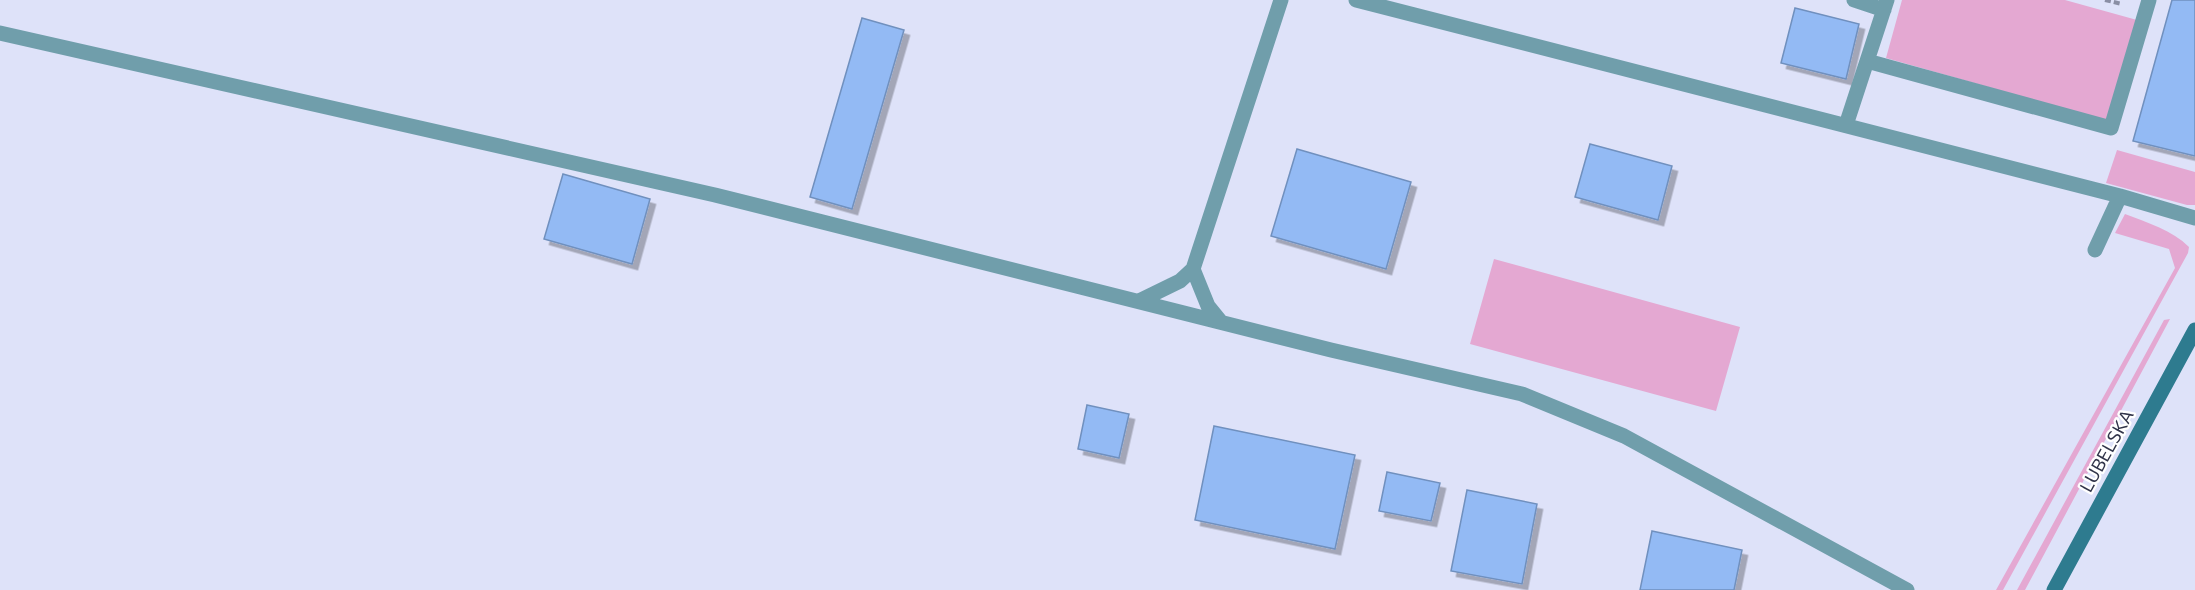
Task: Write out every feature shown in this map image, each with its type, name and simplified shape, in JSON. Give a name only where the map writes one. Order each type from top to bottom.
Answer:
[{"type":"main road","name":"LUBELSKA","points":[[2054,590],[2195,330]]},
{"type":"lane","points":[[1139,301],[1180,282],[1193,269],[1281,0]]},
{"type":"lane","points":[[1356,0],[2120,196],[2195,218]]},
{"type":"lane","points":[[1846,125],[1885,5],[1854,0]]},
{"type":"lane","points":[[1867,61],[2111,128],[2149,0]]},
{"type":"lane","points":[[0,33],[715,195],[1221,322],[1522,394],[1624,436],[1907,590]]},
{"type":"lane","points":[[2095,250],[2120,196]]},
{"type":"lane","points":[[1193,269],[1208,306],[1221,322]]},
{"type":"shaded area","points":[[1902,0],[2065,0],[2137,20],[2108,121],[1886,58]]},
{"type":"shaded area","points":[[2117,150],[2195,172],[2195,205],[2187,205],[2106,183]]},
{"type":"shaded area","points":[[2125,214],[2175,236],[2189,247],[2188,253],[2003,590],[1996,590],[2175,268],[2169,249],[2115,233]]},
{"type":"shaded area","points":[[1494,259],[1740,327],[1716,411],[1470,344]]},
{"type":"shaded area","points":[[2170,319],[2025,590],[2017,590],[2164,320]]},
{"type":"building","points":[[2172,0],[2195,0],[2195,156],[2133,141]]},
{"type":"building","points":[[1795,8],[1859,24],[1846,79],[1781,63]]},
{"type":"building","points":[[862,18],[904,30],[852,209],[810,197]]},
{"type":"building","points":[[1590,144],[1672,166],[1658,220],[1575,197]]},
{"type":"building","points":[[1297,149],[1411,182],[1386,269],[1271,236]]},
{"type":"building","points":[[563,174],[650,199],[632,264],[544,239]]},
{"type":"building","points":[[1087,405],[1129,414],[1119,458],[1078,449]]},
{"type":"building","points":[[1214,426],[1355,455],[1335,549],[1195,520]]},
{"type":"building","points":[[1387,472],[1440,483],[1431,521],[1379,511]]},
{"type":"building","points":[[1467,490],[1537,504],[1522,584],[1451,571]]},
{"type":"building","points":[[1652,531],[1742,550],[1734,590],[1640,590]]}]
